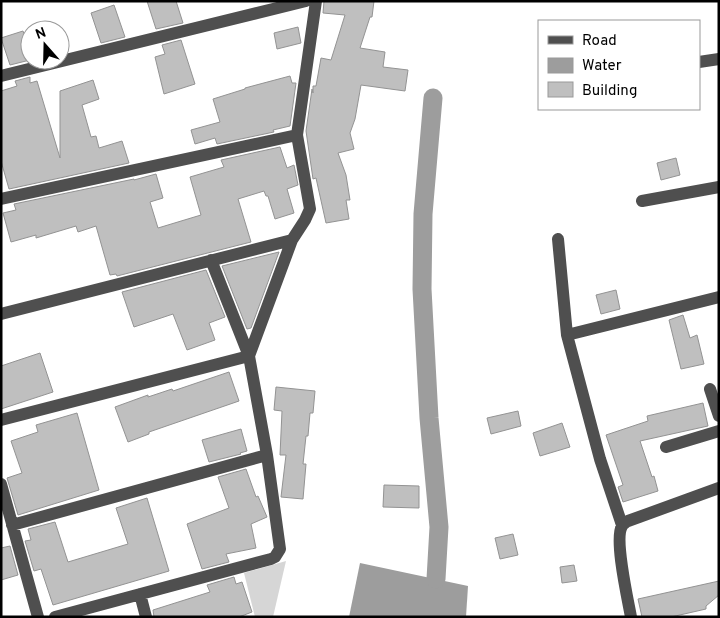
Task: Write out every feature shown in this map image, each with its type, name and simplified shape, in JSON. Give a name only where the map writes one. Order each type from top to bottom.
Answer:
[{"type":"street","points":[[1,76],[306,1]]},
{"type":"street","points":[[249,356],[292,240],[310,209],[297,135],[316,1]]},
{"type":"street","points":[[700,62],[719,59]]},
{"type":"street","points":[[1,199],[297,135]]},
{"type":"street","points":[[642,201],[719,187]]},
{"type":"street","points":[[558,239],[567,335],[600,459],[622,526]]},
{"type":"street","points":[[1,314],[292,240]]},
{"type":"street","points":[[55,617],[271,559],[279,553],[267,454],[249,356],[211,260]]},
{"type":"street","points":[[567,335],[719,297]]},
{"type":"street","points":[[1,420],[249,356]]},
{"type":"street","points":[[710,389],[719,416]]},
{"type":"street","points":[[666,447],[719,431]]},
{"type":"street","points":[[12,525],[267,454]]},
{"type":"street","points":[[1,484],[38,617]]},
{"type":"street","points":[[631,617],[620,557],[620,532],[622,526],[628,521],[719,488]]},
{"type":"street","points":[[140,594],[146,617]]},
{"type":"shaded area","points":[[286,561],[273,617],[255,617],[244,573]]},
{"type":"water","points":[[360,563],[468,586],[466,617],[349,617]]},
{"type":"building","points":[[147,1],[176,1],[183,23],[156,29]]},
{"type":"building","points":[[324,1],[374,1],[372,17],[370,17],[360,48],[385,52],[383,67],[408,70],[405,91],[361,85],[355,119],[350,133],[354,149],[338,153],[346,175],[350,200],[346,200],[349,219],[326,223],[316,178],[313,179],[306,131],[312,89],[313,93],[313,86],[316,86],[321,58],[331,60],[345,15],[323,13]]},
{"type":"building","points":[[114,5],[125,37],[101,43],[91,13]]},
{"type":"building","points":[[298,27],[301,43],[277,49],[274,33]]},
{"type":"building","points":[[20,32],[20,62],[10,65],[1,38]]},
{"type":"building","points":[[181,40],[195,84],[164,94],[155,57],[165,54],[162,45]]},
{"type":"building","points":[[290,76],[292,83],[296,83],[290,126],[273,130],[274,132],[217,144],[215,138],[195,144],[191,130],[220,122],[213,99]]},
{"type":"building","points":[[30,77],[30,83],[37,81],[60,158],[60,91],[93,80],[99,99],[82,105],[91,137],[96,136],[99,148],[122,141],[129,163],[9,189],[1,161],[1,91],[17,86],[15,81]]},
{"type":"building","points":[[280,147],[287,168],[294,165],[298,185],[287,189],[294,213],[275,219],[268,196],[266,196],[264,191],[238,199],[251,242],[117,276],[116,274],[110,275],[96,226],[78,232],[76,226],[36,238],[36,235],[11,242],[3,213],[16,210],[14,204],[156,174],[163,198],[150,202],[158,228],[201,215],[190,177],[224,167],[221,160]]},
{"type":"building","points":[[676,158],[680,175],[661,180],[657,163]]},
{"type":"building","points":[[279,252],[251,328],[247,329],[222,266]]},
{"type":"building","points":[[206,270],[225,317],[209,323],[215,340],[187,350],[173,314],[134,327],[122,292]]},
{"type":"building","points":[[616,290],[620,309],[601,314],[596,295]]},
{"type":"building","points":[[683,315],[690,338],[697,335],[704,364],[681,369],[669,320]]},
{"type":"building","points":[[40,353],[53,392],[1,409],[1,366]]},
{"type":"building","points":[[229,372],[239,401],[149,432],[149,434],[128,442],[115,407],[148,395],[148,397],[172,389],[173,391]]},
{"type":"building","points":[[276,387],[315,391],[313,413],[310,413],[308,436],[306,436],[303,464],[306,464],[303,499],[281,497],[286,455],[280,455],[282,411],[274,410]]},
{"type":"building","points":[[703,403],[708,426],[640,441],[658,491],[623,502],[618,487],[623,485],[606,435],[648,421],[647,416]]},
{"type":"building","points":[[518,411],[521,426],[491,434],[487,418]]},
{"type":"building","points":[[77,413],[99,490],[18,515],[7,478],[22,473],[11,441],[38,432],[36,425]]},
{"type":"building","points":[[562,423],[570,447],[540,456],[533,433]]},
{"type":"building","points":[[241,429],[247,451],[209,462],[202,440]]},
{"type":"building","points":[[246,469],[256,497],[258,496],[267,517],[251,524],[256,548],[226,554],[229,562],[202,569],[187,524],[229,508],[218,477]]},
{"type":"building","points":[[384,485],[419,486],[419,508],[383,507]]},
{"type":"building","points":[[147,498],[169,571],[53,605],[41,569],[34,571],[25,541],[31,540],[28,529],[55,522],[68,562],[128,544],[116,508]]},
{"type":"building","points":[[513,534],[518,555],[500,559],[495,538]]},
{"type":"building","points":[[10,546],[18,575],[1,580],[1,548]]},
{"type":"building","points":[[574,565],[577,581],[562,583],[560,567]]},
{"type":"building","points":[[234,577],[236,584],[242,582],[252,612],[239,617],[154,617],[153,610],[210,592],[207,585]]},
{"type":"building","points":[[719,581],[719,595],[706,606],[706,609],[671,617],[642,617],[638,599]]},
{"type":"waterway","points":[[433,98],[423,214],[422,289],[429,418],[439,527],[436,579]]}]
